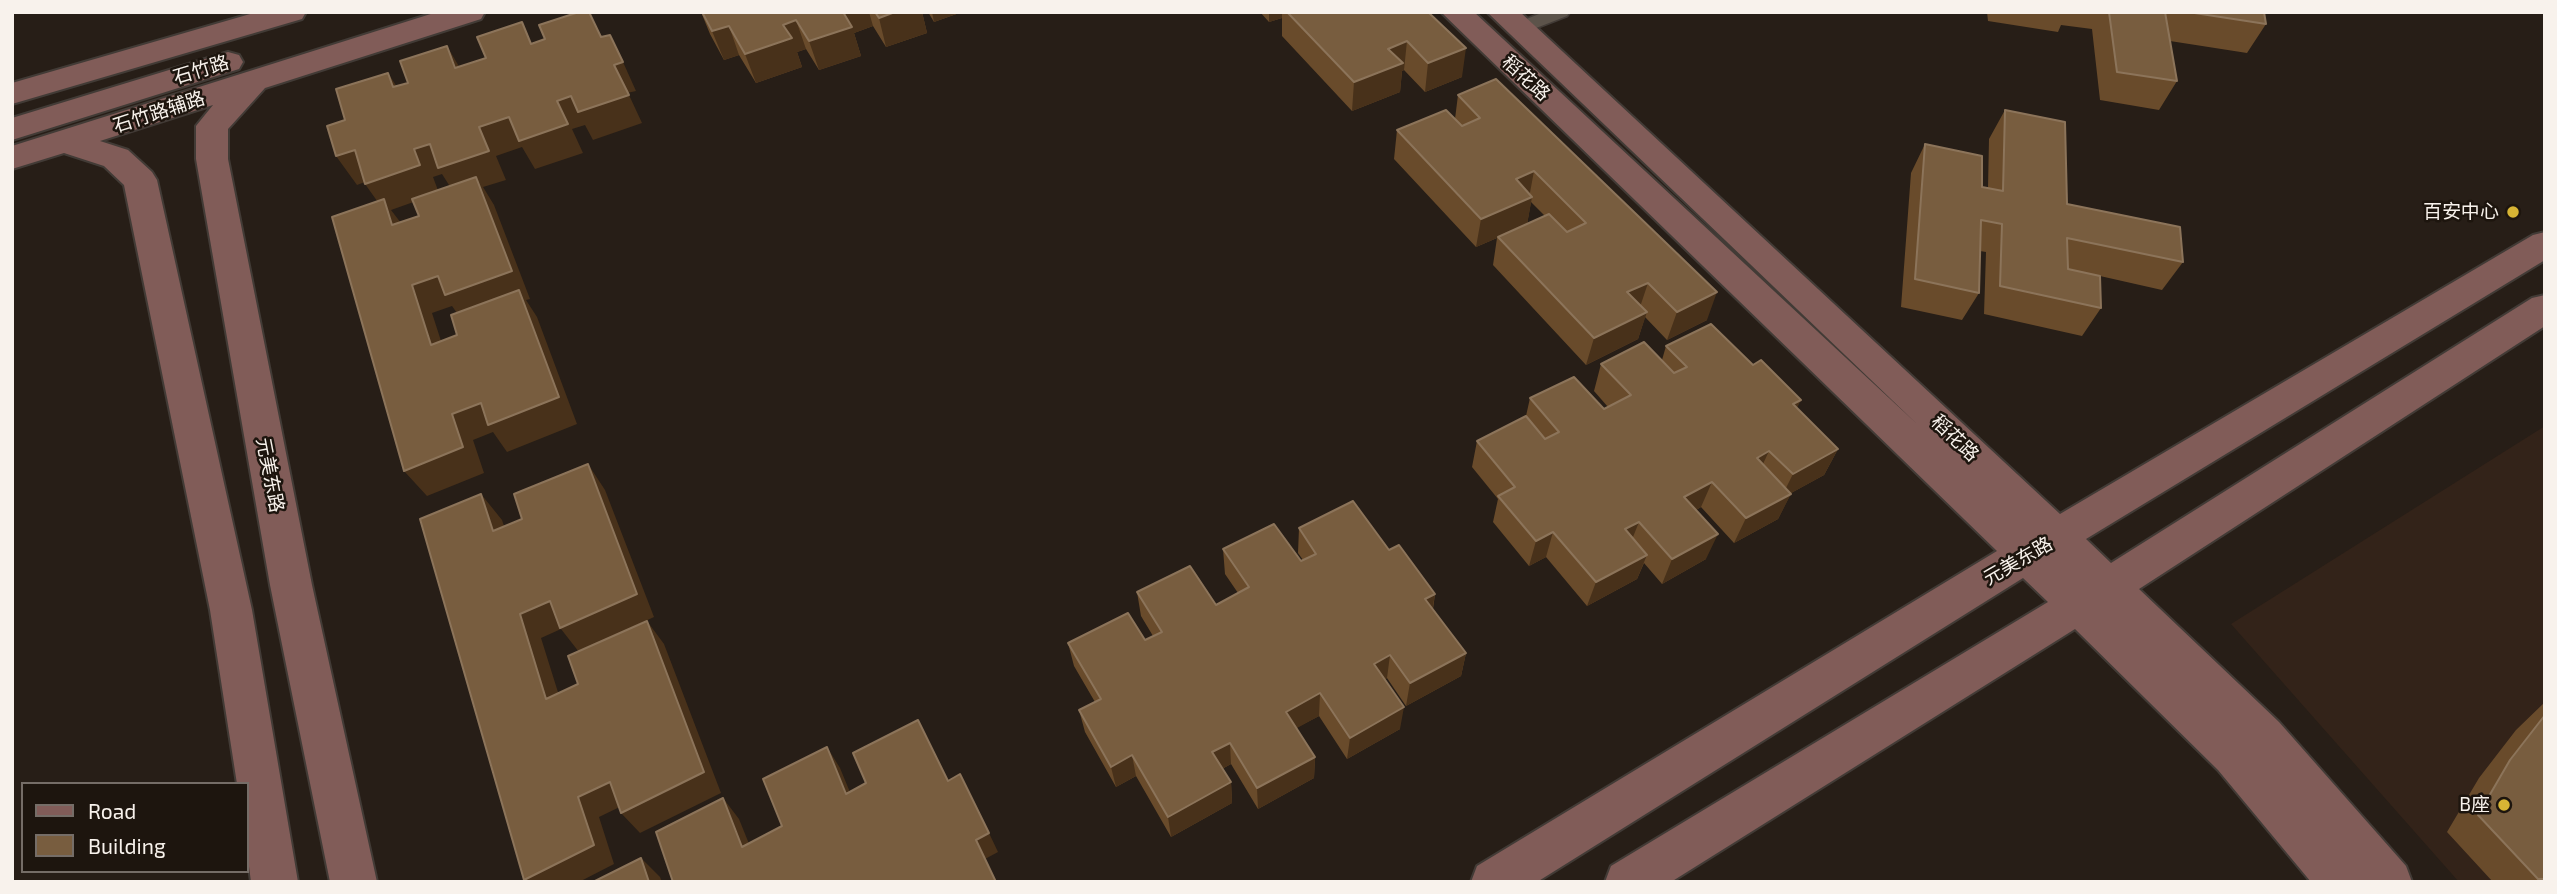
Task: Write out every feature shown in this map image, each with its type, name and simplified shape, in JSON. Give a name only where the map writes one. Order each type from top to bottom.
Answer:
[{"type":"street","points":[[12,72],[217,12]]},
{"type":"street","name":"石竹路","points":[[12,94],[291,12]]},
{"type":"street","name":"石竹路","points":[[12,128],[389,12]]},
{"type":"street","name":"石竹路辅路","points":[[12,158],[470,12]]},
{"type":"street","name":"稻花路","points":[[1456,12],[2043,546],[2093,595],[2342,882]]},
{"type":"street","name":"稻花路","points":[[1511,20],[1959,441],[2043,546]]},
{"type":"street","name":"元美东路","points":[[253,82],[212,126],[212,159],[291,585],[354,882]]},
{"type":"street","points":[[65,142],[116,158],[140,180],[231,610],[275,882]]},
{"type":"street","name":"元美东路","points":[[1494,882],[2043,546],[2545,244]]},
{"type":"street","points":[[1628,882],[2093,595],[2545,308]]},
{"type":"street","name":"稻花路","points":[[2093,595],[2263,737],[2389,882]]},
{"type":"lane","points":[[1511,20],[1561,12]]},
{"type":"shaded area","points":[[2545,426],[2545,882],[2459,882],[2231,624]]},
{"type":"building","points":[[579,12],[589,12],[601,37],[610,35],[623,62],[614,65],[629,95],[578,112],[571,96],[557,101],[568,124],[519,141],[509,117],[479,127],[489,151],[438,168],[430,144],[414,149],[420,165],[365,184],[355,150],[336,156],[327,126],[345,120],[336,89],[388,73],[393,87],[408,83],[400,61],[447,46],[455,68],[486,58],[477,37],[522,22],[531,44],[545,39],[539,25]]},
{"type":"building","points":[[702,12],[843,12],[852,27],[809,41],[796,20],[783,25],[792,38],[745,54],[729,26],[712,31]]},
{"type":"building","points":[[875,12],[895,12],[879,18]]},
{"type":"building","points":[[1287,12],[1428,12],[1466,48],[1428,63],[1407,41],[1388,49],[1403,63],[1354,82]]},
{"type":"building","points":[[2109,12],[2165,12],[2177,81],[2117,72]]},
{"type":"building","points":[[2188,12],[2264,12],[2266,24]]},
{"type":"building","points":[[1496,79],[1717,292],[1677,312],[1648,283],[1627,292],[1647,312],[1594,338],[1498,237],[1549,214],[1567,232],[1586,223],[1534,171],[1516,179],[1532,197],[1481,219],[1397,130],[1446,110],[1462,126],[1480,118],[1458,95]]},
{"type":"building","points":[[2005,110],[2065,122],[2067,204],[2180,227],[2183,262],[2067,238],[2068,269],[2100,276],[2101,308],[2000,286],[2002,224],[1981,220],[1979,293],[1915,279],[1925,144],[1982,156],[1982,187],[2003,191]]},
{"type":"building","points":[[476,177],[512,271],[445,295],[438,276],[412,285],[431,345],[457,335],[451,315],[519,290],[559,397],[488,425],[481,403],[452,414],[463,447],[404,471],[332,217],[384,199],[392,225],[419,216],[412,199]]},
{"type":"building","points":[[1711,324],[1753,365],[1761,360],[1801,400],[1793,404],[1838,449],[1793,474],[1769,451],[1757,458],[1791,494],[1746,518],[1712,482],[1684,497],[1718,534],[1672,559],[1639,522],[1625,529],[1647,555],[1596,582],[1553,532],[1536,541],[1498,496],[1515,487],[1477,441],[1526,416],[1545,439],[1559,432],[1530,398],[1574,377],[1604,409],[1631,395],[1601,364],[1644,342],[1674,373],[1687,367],[1666,346]]},
{"type":"building","points":[[588,464],[637,594],[560,628],[550,601],[520,614],[546,699],[578,684],[568,656],[647,621],[704,772],[621,813],[610,782],[578,797],[594,845],[524,880],[420,519],[481,494],[493,531],[522,519],[514,494]]},
{"type":"building","points":[[1353,501],[1389,550],[1399,545],[1435,594],[1425,599],[1466,653],[1410,683],[1390,655],[1374,664],[1404,707],[1350,738],[1320,693],[1286,712],[1315,757],[1257,788],[1230,743],[1212,752],[1231,782],[1168,817],[1132,755],[1111,767],[1079,710],[1101,699],[1068,643],[1128,613],[1145,640],[1162,632],[1137,592],[1190,566],[1216,605],[1249,587],[1223,549],[1274,524],[1301,561],[1316,554],[1299,528]]},
{"type":"building","points":[[2545,715],[2545,879],[2538,879],[2478,815],[2510,760]]},
{"type":"building","points":[[918,720],[948,781],[960,774],[989,833],[976,840],[996,882],[673,882],[656,832],[723,798],[742,847],[782,826],[763,779],[827,747],[846,794],[866,783],[853,753]]},
{"type":"building","points":[[641,858],[649,882],[593,882]]},
{"type":"place","name":"百安中心","points":[[2513,212]]},
{"type":"place","name":"B座","points":[[2504,805]]}]
